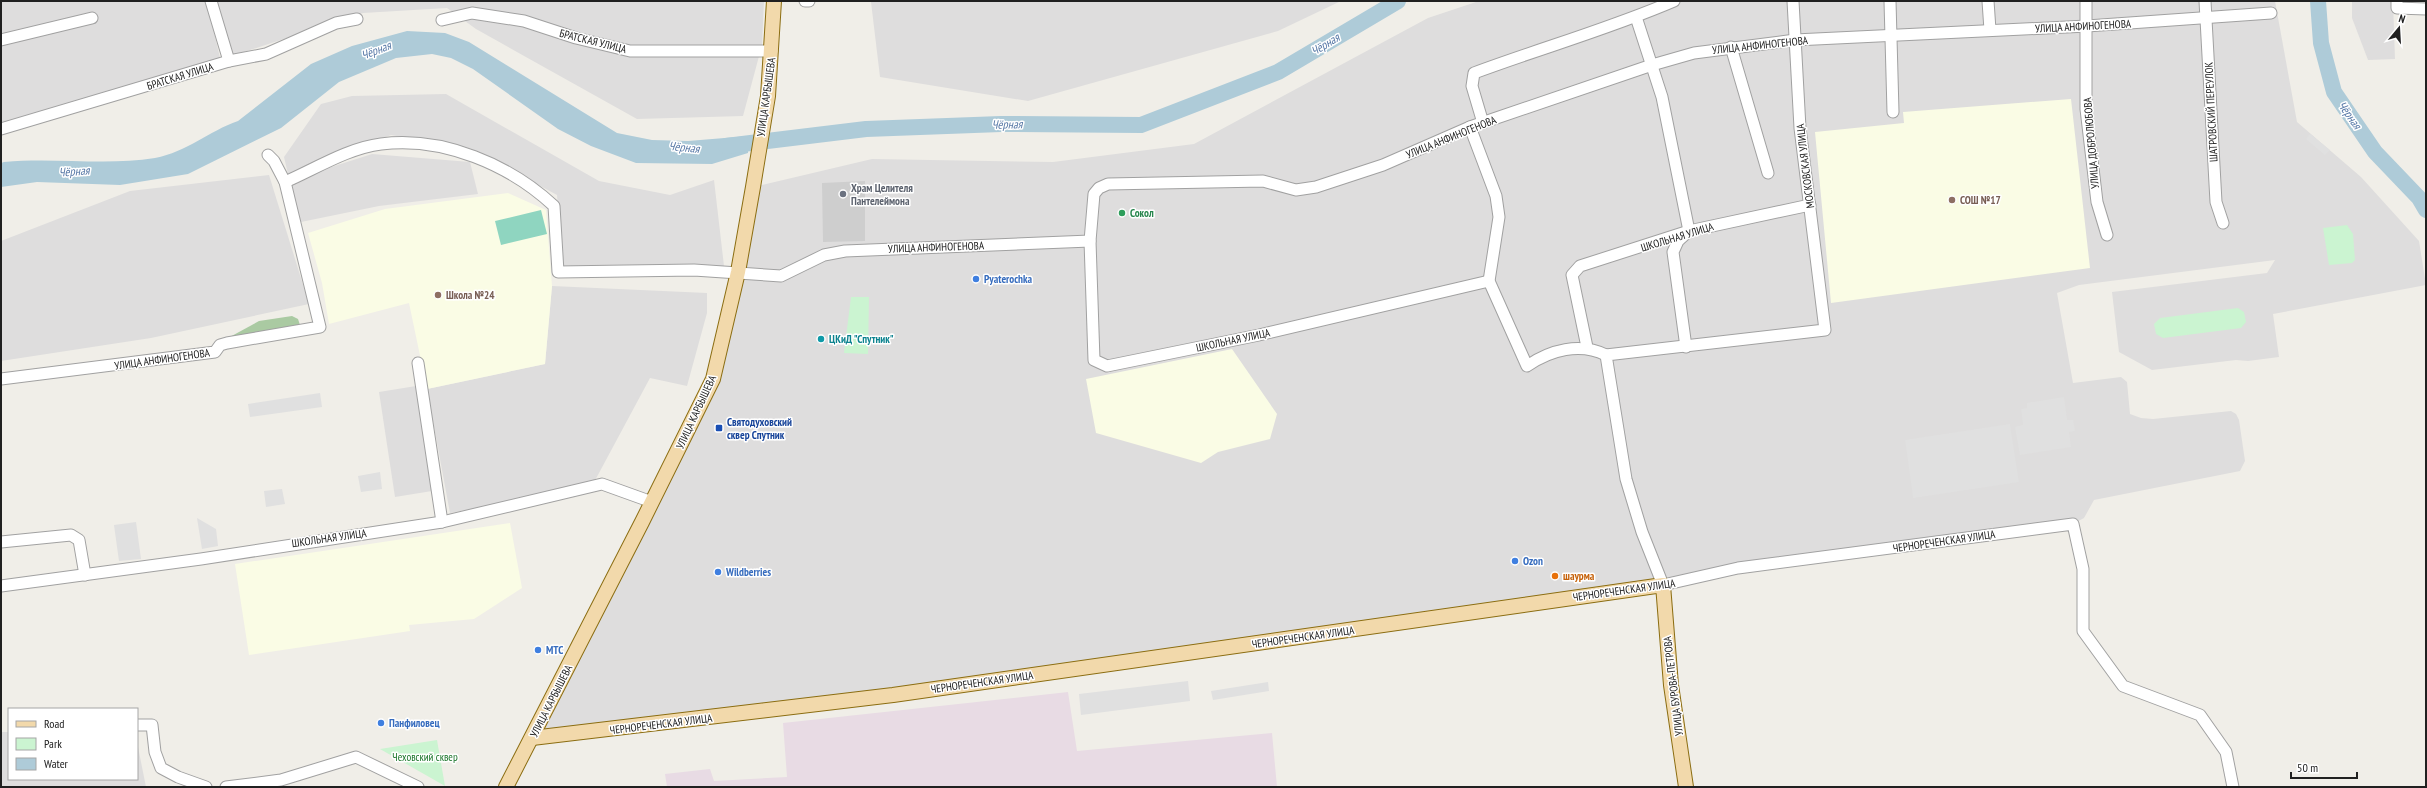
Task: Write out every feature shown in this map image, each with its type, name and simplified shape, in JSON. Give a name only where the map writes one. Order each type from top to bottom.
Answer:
[{"type":"main road","name":"УЛИЦА КАРБЫШЕВА","points":[[506,787],[652,502],[713,379],[738,272],[768,96],[774,1]]},
{"type":"main road","name":"ЧЕРНОРЕЧЕНСКАЯ УЛИЦА","points":[[532,738],[892,695],[1663,585]]},
{"type":"main road","name":"УЛИЦА БУРОВА-ПЕТРОВА","points":[[1663,585],[1671,685],[1686,787]]},
{"type":"street","points":[[211,1],[229,61]]},
{"type":"street","points":[[1483,124],[1472,86],[1474,73],[1554,44],[1636,17],[1674,1]]},
{"type":"street","name":"МОСКОВСКАЯ УЛИЦА","points":[[1686,347],[1825,330],[1800,128],[1793,1]]},
{"type":"street","points":[[1890,1],[1893,112]]},
{"type":"street","points":[[1988,1],[1990,30]]},
{"type":"street","name":"УЛИЦА ДОБРОЛЮБОВА","points":[[2086,1],[2086,109],[2096,202],[2107,235]]},
{"type":"street","name":"ШАТРОВСКИЙ ПЕРЕУЛОК","points":[[2205,1],[2216,202],[2223,223]]},
{"type":"street","points":[[2397,4],[2426,9]]},
{"type":"street","name":"БРАТСКАЯ УЛИЦА","points":[[442,20],[472,13],[516,20],[576,38],[630,51],[772,51]]},
{"type":"street","name":"УЛИЦА АНФИНОГЕНОВА","points":[[1,379],[215,352],[220,345],[320,327],[285,182],[356,151],[380,144],[438,145],[474,156],[536,189],[554,206],[558,272],[694,270],[781,276],[824,255],[845,251],[1090,241],[1094,194],[1104,185],[1263,181],[1268,188],[1307,190],[1382,165],[1470,127],[1483,124],[1652,65],[1694,53],[1731,47],[1795,40],[1892,37],[1990,30],[2087,26],[2271,13]]},
{"type":"street","points":[[1470,127],[1496,196],[1499,216],[1489,281],[1527,366],[1543,355],[1586,347],[1606,355],[1686,347],[1673,252],[1678,241],[1689,231],[1662,97],[1636,17]]},
{"type":"street","points":[[1,40],[92,18]]},
{"type":"street","name":"БРАТСКАЯ УЛИЦА","points":[[1,129],[229,61],[266,54],[336,23],[357,19]]},
{"type":"street","points":[[1731,47],[1768,173]]},
{"type":"street","points":[[268,155],[274,161],[285,182]]},
{"type":"street","name":"ШКОЛЬНАЯ УЛИЦА","points":[[1586,347],[1572,275],[1580,266],[1650,246],[1689,231],[1810,205]]},
{"type":"street","name":"ШКОЛЬНАЯ УЛИЦА","points":[[1090,241],[1094,360],[1107,366],[1259,335],[1489,281]]},
{"type":"street","points":[[1650,246],[1673,252]]},
{"type":"street","points":[[1606,355],[1626,479],[1642,532],[1663,585]]},
{"type":"street","points":[[418,363],[442,522]]},
{"type":"street","name":"ШКОЛЬНАЯ УЛИЦА","points":[[1,586],[442,522],[602,484],[652,502]]},
{"type":"street","name":"ЧЕРНОРЕЧЕНСКАЯ УЛИЦА","points":[[1663,585],[1738,568],[2073,524],[2083,569],[2083,631],[2123,686],[2200,714],[2226,752],[2233,787]]},
{"type":"street","points":[[1,542],[71,535],[76,536],[79,540],[85,574]]},
{"type":"street","points":[[138,725],[152,725],[155,752],[161,768],[178,777],[206,787]]},
{"type":"street","points":[[226,787],[281,780],[356,757],[418,787]]},
{"type":"shaded area","points":[[1,1],[207,1],[220,58],[1,126]]},
{"type":"shaded area","points":[[213,1],[764,1],[762,45],[743,116],[637,119],[476,29],[447,8],[363,13],[232,56]]},
{"type":"shaded area","points":[[1341,1],[1278,31],[1028,101],[880,77],[871,2]]},
{"type":"shaded area","points":[[1479,1],[2275,1],[2297,122],[2361,177],[2419,241],[2426,285],[2273,314],[2279,357],[2248,361],[2236,360],[2152,370],[2119,352],[2112,292],[2267,273],[2275,260],[2079,285],[2057,293],[2073,383],[2121,377],[2127,382],[2130,414],[2141,418],[2153,419],[2231,411],[2236,414],[2239,420],[2245,461],[2240,471],[2094,500],[2084,518],[2073,524],[532,738],[713,379],[753,187],[872,159],[1053,162],[1194,144],[1428,18]]},
{"type":"shaded area","points":[[2352,1],[2393,1],[2395,59],[2368,60],[2352,18]]},
{"type":"shaded area","points":[[446,94],[599,181],[670,195],[714,180],[724,266],[562,268],[557,195],[472,149],[391,135],[288,174],[284,157],[321,104],[352,96]]},
{"type":"shaded area","name":"СОШ №17","points":[[2071,99],[2090,268],[1831,303],[1815,132],[1904,123],[1903,112]]},
{"type":"shaded area","points":[[2310,134],[2330,150],[2325,155],[2306,139]]},
{"type":"shaded area","points":[[372,154],[470,162],[478,194],[379,206],[301,222],[290,187],[322,170]]},
{"type":"shaded area","points":[[269,175],[309,304],[151,338],[1,361],[1,241],[130,191]]},
{"type":"shaded area","points":[[865,181],[865,241],[823,242],[822,183]]},
{"type":"shaded area","name":"Школа №24","points":[[508,193],[546,210],[552,286],[545,364],[427,389],[409,303],[329,324],[322,283],[308,233],[385,209]]},
{"type":"shaded area","points":[[552,286],[707,293],[707,313],[687,386],[650,378],[592,486],[450,513],[427,389],[545,364]]},
{"type":"shaded area","points":[[1232,349],[1277,414],[1270,439],[1218,452],[1201,463],[1096,433],[1086,379]]},
{"type":"shaded area","points":[[416,386],[432,491],[395,497],[379,392]]},
{"type":"shaded area","points":[[320,393],[322,407],[250,417],[248,404]]},
{"type":"shaded area","points":[[2064,397],[2067,420],[2073,420],[2075,431],[2069,432],[2071,447],[2020,455],[2015,427],[2023,425],[2021,409],[2027,408],[2027,403]]},
{"type":"shaded area","points":[[2010,424],[2019,482],[1913,498],[1905,440]]},
{"type":"shaded area","points":[[380,472],[382,489],[361,492],[358,476]]},
{"type":"shaded area","points":[[282,489],[285,504],[266,507],[264,491]]},
{"type":"shaded area","points":[[197,518],[216,529],[218,546],[202,549]]},
{"type":"shaded area","points":[[136,522],[141,559],[119,561],[114,525]]},
{"type":"shaded area","points":[[510,523],[522,588],[474,619],[409,625],[410,631],[249,655],[235,564]]},
{"type":"shaded area","points":[[1188,681],[1190,701],[1081,715],[1079,694]]},
{"type":"shaded area","points":[[1268,682],[1269,691],[1213,700],[1211,691]]},
{"type":"shaded area","points":[[1068,692],[1077,751],[1272,733],[1277,787],[667,787],[665,774],[710,769],[714,781],[787,777],[783,723]]},
{"type":"shaded area","points":[[1,732],[8,732],[8,780],[138,780],[138,747],[146,787],[1,787]]},
{"type":"green space","points":[[541,210],[547,234],[501,245],[495,221]]},
{"type":"green space","points":[[2347,225],[2353,234],[2355,260],[2352,263],[2329,265],[2323,228]]},
{"type":"green space","points":[[851,297],[869,297],[868,354],[844,353]]},
{"type":"green space","points":[[2238,308],[2244,312],[2246,322],[2241,328],[2163,338],[2156,334],[2154,324],[2160,318]]},
{"type":"green space","points":[[292,316],[298,319],[301,328],[228,338],[259,321]]},
{"type":"green space","name":"Чеховский сквер","points":[[437,740],[445,786],[380,749]]},
{"type":"water","points":[[407,31],[445,33],[469,42],[617,133],[652,140],[688,141],[749,136],[748,153],[712,164],[636,163],[591,146],[558,129],[473,69],[451,58],[432,54],[396,58],[339,82],[281,128],[188,174],[120,185],[37,182],[1,187],[1,163],[4,162],[42,160],[117,161],[155,158],[167,155],[238,121],[311,64],[352,46]]},
{"type":"waterway","name":"Чёрная","points":[[726,146],[866,129],[1001,124],[1141,125],[1278,72],[1398,1]]},
{"type":"waterway","name":"Чёрная","points":[[2318,1],[2321,43],[2334,92],[2375,152],[2419,198],[2426,210]]},
{"type":"place","name":"Храм Целителя Пантелеймона","points":[[843,194]]},
{"type":"place","name":"СОШ №17","points":[[1952,200]]},
{"type":"place","name":"Сокол","points":[[1122,213]]},
{"type":"place","name":"Pyaterochka","points":[[976,279]]},
{"type":"place","name":"Школа №24","points":[[438,295]]},
{"type":"place","name":"ЦКиД \"Спутник\"","points":[[821,339]]},
{"type":"place","name":"Святодуховский сквер Спутник","points":[[719,428]]},
{"type":"place","name":"Ozon","points":[[1515,561]]},
{"type":"place","name":"Wildberries","points":[[718,572]]},
{"type":"place","name":"шаурма","points":[[1555,576]]},
{"type":"place","name":"МТС","points":[[538,650]]},
{"type":"place","name":"Панфиловец","points":[[381,723]]}]
